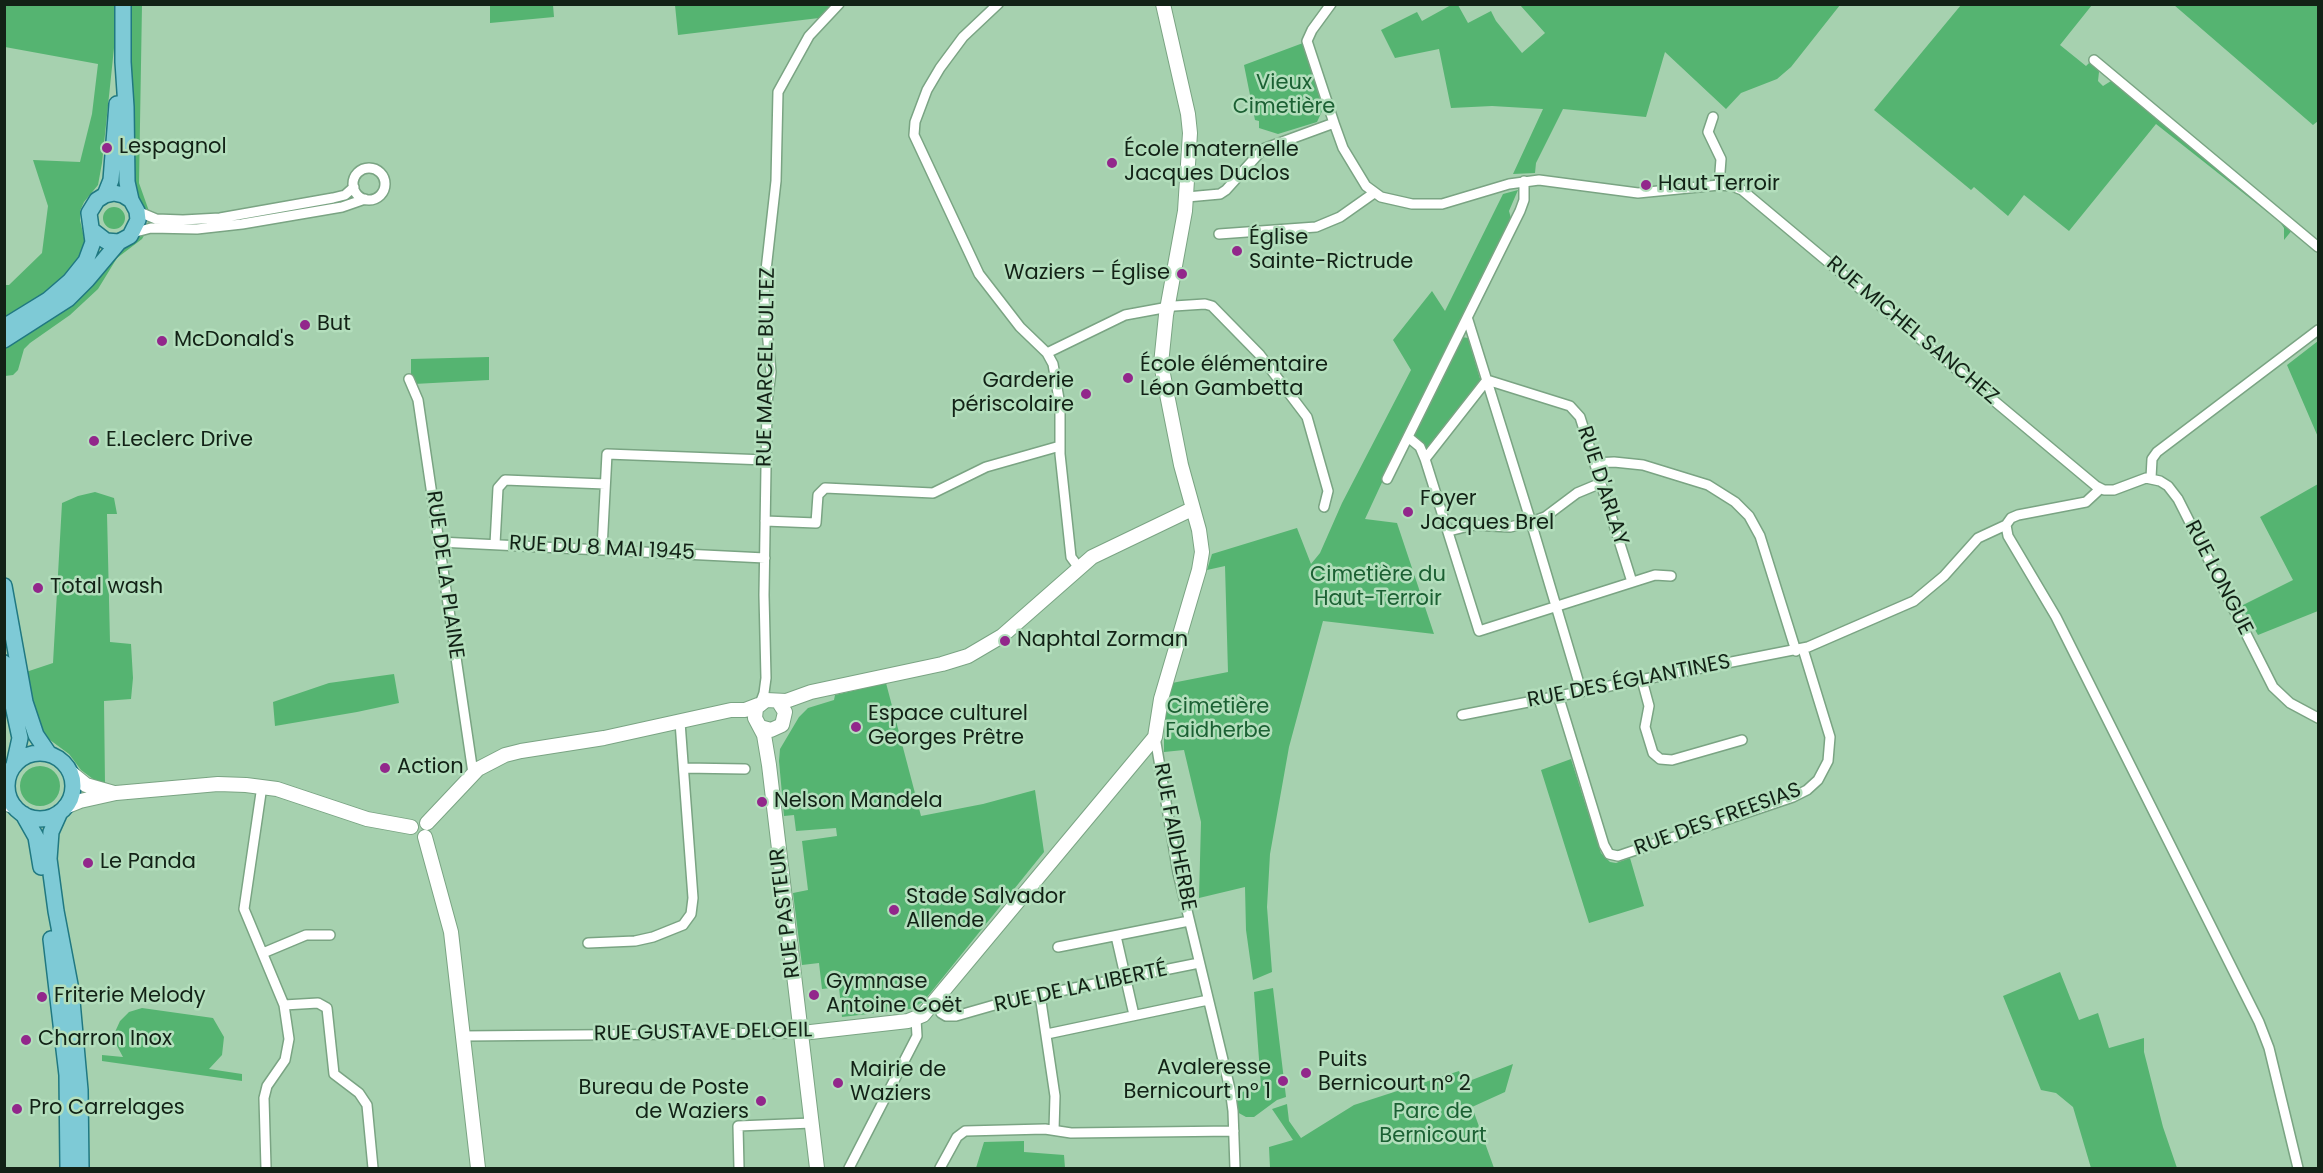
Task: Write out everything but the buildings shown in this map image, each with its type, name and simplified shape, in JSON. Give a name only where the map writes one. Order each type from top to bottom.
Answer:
[{"type":"main road","points":[[4,340],[68,299],[118,242],[132,233],[138,223],[127,182],[123,4]]},
{"type":"main road","points":[[105,195],[111,180],[123,62]]},
{"type":"main road","points":[[4,327],[40,306],[70,281],[91,252],[93,231],[89,219],[90,210],[97,200],[105,195],[120,194],[134,205]]},
{"type":"main road","points":[[93,231],[106,241],[118,242]]},
{"type":"main road","points":[[4,586],[25,702],[36,735],[50,754]]},
{"type":"main road","points":[[4,663],[20,738],[9,774],[8,792],[14,808],[31,825],[37,843],[54,956],[67,1075],[68,1168]]},
{"type":"main road","points":[[9,774],[28,754],[37,752],[50,754],[62,760],[70,772],[73,790],[51,832],[49,859],[71,990],[80,1090],[81,1168]]},
{"type":"main road","points":[[14,808],[39,819],[53,816],[63,809]]},
{"type":"street","name":"RUE MARCEL BULTEZ","points":[[759,704],[764,693],[766,678],[766,403],[771,365],[764,300],[776,182],[779,89],[809,36],[839,4]]},
{"type":"street","points":[[998,4],[963,37],[940,68],[921,105],[914,126],[914,135],[979,274],[1024,332],[1047,353],[1053,364],[1062,428],[1060,446],[1071,557],[1079,568]]},
{"type":"street","name":"RUE FAIDHERBE","points":[[1163,4],[1189,120],[1187,197],[1168,306],[1161,364],[1200,538],[1201,565],[1161,699],[1155,737],[1178,873],[1230,1089],[1235,1168]]},
{"type":"street","points":[[1219,234],[1316,227],[1340,217],[1374,193],[1366,186],[1343,148],[1307,41],[1331,4]]},
{"type":"street","points":[[2094,60],[2319,247]]},
{"type":"street","points":[[1713,117],[1708,132],[1721,159],[1719,185]]},
{"type":"street","points":[[1187,197],[1220,194],[1263,148],[1334,123]]},
{"type":"street","points":[[132,233],[151,228],[197,229],[242,224],[342,207],[365,199],[376,198],[383,192],[386,182],[382,173],[371,168],[362,170],[354,179],[354,187],[358,195],[365,199]]},
{"type":"street","name":"RUE MICHEL SANCHEZ","points":[[1374,193],[1412,204],[1436,205],[1524,181],[1552,180],[1638,193],[1719,185],[1737,187],[1756,200],[2100,489]]},
{"type":"street","points":[[1387,479],[1520,211],[1524,200],[1524,181]]},
{"type":"street","points":[[134,205],[147,217],[156,219],[220,218],[333,198],[345,195],[354,187]]},
{"type":"street","points":[[1047,353],[1113,319],[1168,306],[1209,304],[1260,355],[1307,417],[1328,491],[1324,507]]},
{"type":"street","points":[[1467,320],[1488,380],[1581,690]]},
{"type":"street","points":[[2100,489],[2114,490],[2142,479],[2151,478],[2152,459],[2157,452],[2319,330]]},
{"type":"street","name":"RUE DE LA PLAINE","points":[[409,379],[418,400],[473,773]]},
{"type":"street","points":[[1425,459],[1488,380]]},
{"type":"street","name":"RUE D'ARLAY","points":[[1488,380],[1573,408],[1580,417],[1632,582]]},
{"type":"street","points":[[1408,436],[1420,447],[1425,459],[1479,631],[1659,574],[1671,576]]},
{"type":"street","points":[[765,521],[816,523],[818,495],[825,488],[933,493],[986,466],[1060,446]]},
{"type":"street","points":[[602,549],[607,454],[766,460]]},
{"type":"street","points":[[1595,463],[1640,464],[1708,485],[1735,502],[1749,516],[1760,536],[1799,650]]},
{"type":"street","name":"RUE LONGUE","points":[[2151,478],[2164,483],[2175,495],[2273,687],[2290,703],[2319,718]]},
{"type":"street","points":[[495,544],[498,488],[505,480],[605,484]]},
{"type":"street","points":[[1449,531],[1473,525],[1510,527],[1531,522],[1545,517],[1572,495],[1601,483]]},
{"type":"street","name":"RUE DES ÉGLANTINES","points":[[1462,715],[1581,690],[1799,650],[1914,601],[1944,576],[1978,538],[2006,525],[2018,514],[2086,502],[2100,489]]},
{"type":"street","points":[[427,823],[473,773],[490,761],[513,753],[746,710],[766,700],[786,701],[811,692],[942,664],[968,656],[1002,636],[1097,554],[1192,509]]},
{"type":"street","points":[[2006,525],[2008,536],[2056,617],[2259,1022],[2269,1048],[2298,1168]]},
{"type":"street","name":"RUE DU 8 MAI 1945","points":[[439,542],[765,558]]},
{"type":"street","name":"RUE DES FREESIAS","points":[[1558,695],[1604,845],[1609,854],[1618,856],[1793,797],[1807,790],[1818,780],[1828,761],[1830,737],[1799,650]]},
{"type":"street","name":"RUE MARCEL BULTEZ","points":[[766,678],[776,701]]},
{"type":"street","points":[[1642,680],[1649,706],[1645,727],[1653,753],[1660,759],[1672,760],[1742,741]]},
{"type":"street","points":[[722,713],[741,715],[767,730],[778,728],[786,714],[783,707],[776,701]]},
{"type":"street","points":[[759,704],[755,714],[759,725]]},
{"type":"street","points":[[588,943],[647,939],[683,926],[693,910],[680,722]]},
{"type":"street","name":"RUE PASTEUR","points":[[759,725],[769,765],[817,1168]]},
{"type":"street","name":"RUE PASTEUR","points":[[769,765],[770,740],[778,728]]},
{"type":"street","points":[[849,1168],[918,1034],[916,1019],[936,1001],[1155,737]]},
{"type":"street","points":[[684,768],[745,769]]},
{"type":"street","points":[[70,772],[86,785],[116,793]]},
{"type":"street","points":[[63,809],[116,793],[218,784],[262,786],[288,792],[367,819],[411,827]]},
{"type":"street","points":[[262,786],[244,909],[284,1005],[289,1039],[287,1053],[267,1086],[264,1098],[266,1168]]},
{"type":"street","points":[[411,827],[418,820],[427,823]]},
{"type":"street","points":[[427,823],[429,829],[425,837],[451,932],[478,1168]]},
{"type":"street","points":[[411,827],[415,836],[425,837]]},
{"type":"street","points":[[1058,947],[1189,921]]},
{"type":"street","points":[[263,953],[306,935],[330,935]]},
{"type":"street","points":[[1116,936],[1134,1015]]},
{"type":"street","name":"RUE DE LA LIBERTÉ","points":[[936,1001],[941,1013],[953,1016],[1040,995],[1199,963]]},
{"type":"street","points":[[1040,995],[1056,1104],[1054,1130]]},
{"type":"street","points":[[1047,1034],[1208,1000]]},
{"type":"street","points":[[284,1005],[318,1003],[327,1008],[334,1074],[359,1093],[368,1105],[373,1168]]},
{"type":"street","name":"RUE GUSTAVE DELOEIL","points":[[463,1036],[802,1033],[916,1019]]},
{"type":"street","points":[[740,1168],[738,1126],[812,1123]]},
{"type":"street","points":[[940,1168],[957,1137],[963,1132],[1234,1131]]},
{"type":"green space","points":[[4,5],[114,5],[114,48],[102,163],[98,185],[84,202],[80,211],[85,242],[82,252],[67,273],[49,290],[5,319],[5,285],[9,285],[42,253],[48,206],[33,160],[80,162],[92,114],[98,64],[5,47]]},
{"type":"green space","points":[[129,5],[142,5],[139,183],[150,214],[135,197],[129,71]]},
{"type":"green space","points":[[490,5],[553,5],[554,17],[490,23]]},
{"type":"green space","points":[[675,5],[833,5],[819,18],[678,35]]},
{"type":"green space","points":[[1451,5],[1458,5],[1468,23],[1491,11],[1496,21],[1522,53],[1545,33],[1520,5],[1840,5],[1791,67],[1777,79],[1741,93],[1726,109],[1665,52],[1646,117],[1563,109],[1536,163],[1535,173],[1513,174],[1543,109],[1492,106],[1451,108],[1439,49],[1395,58],[1381,30],[1417,12],[1422,21]]},
{"type":"green space","points":[[1961,5],[2092,5],[2060,45],[2086,66],[2091,61],[2097,67],[2098,81],[2103,86],[2111,81],[2226,172],[2293,229],[2284,240],[2284,228],[2280,222],[2156,124],[2069,231],[2024,195],[2008,216],[1974,187],[1971,190],[1874,110]]},
{"type":"green space","points":[[2174,5],[2318,5],[2318,121],[2313,125]]},
{"type":"green space","name":"Vieux Cimetière","points":[[1303,43],[1323,109],[1317,122],[1278,134],[1259,128],[1259,121],[1255,120],[1244,65]]},
{"type":"green space","points":[[1518,190],[1509,211],[1512,222],[1397,450],[1365,519],[1397,523],[1434,634],[1323,621],[1289,747],[1270,854],[1267,907],[1272,972],[1253,980],[1246,930],[1245,887],[1199,898],[1201,822],[1184,750],[1164,752],[1164,720],[1172,683],[1228,672],[1225,566],[1207,570],[1212,554],[1297,528],[1311,564],[1320,553],[1342,503],[1411,370],[1393,340],[1432,291],[1445,311],[1503,194]]},
{"type":"green space","points":[[114,207],[124,214],[125,218],[118,228],[114,229],[104,222],[103,218],[110,208]]},
{"type":"green space","points":[[146,232],[142,239],[117,258],[98,289],[70,315],[30,343],[24,349],[18,370],[13,375],[5,376],[5,348],[8,344],[107,259]]},
{"type":"green space","points":[[1462,337],[1468,338],[1481,382],[1426,452],[1412,436]]},
{"type":"green space","points":[[2318,341],[2318,437],[2287,365]]},
{"type":"green space","points":[[489,357],[489,380],[414,384],[411,378],[411,359]]},
{"type":"green space","points":[[2318,484],[2318,611],[2258,635],[2241,606],[2293,580],[2260,517]]},
{"type":"green space","points":[[95,492],[114,498],[117,514],[107,514],[110,642],[131,644],[133,678],[131,699],[104,701],[105,784],[81,770],[69,754],[46,737],[31,699],[26,672],[53,663],[62,503]]},
{"type":"green space","points":[[394,674],[399,703],[275,726],[273,702],[329,683]]},
{"type":"green space","points":[[886,683],[921,816],[983,804],[1035,790],[1044,852],[923,1002],[910,1009],[842,1017],[839,987],[822,989],[819,963],[802,965],[793,893],[808,890],[802,841],[837,836],[836,828],[796,831],[794,815],[784,816],[780,749],[799,717],[808,708],[834,700],[835,695]]},
{"type":"green space","points":[[1571,759],[1601,853],[1610,862],[1616,863],[1630,858],[1644,906],[1589,923],[1541,770]]},
{"type":"green space","points":[[40,766],[54,772],[60,786],[54,800],[40,806],[26,800],[20,786],[26,772]]},
{"type":"green space","points":[[2060,972],[2079,1020],[2098,1013],[2109,1048],[2144,1038],[2144,1052],[2163,1127],[2177,1168],[2091,1168],[2073,1107],[2056,1093],[2041,1090],[2003,996]]},
{"type":"green space","points":[[1273,988],[1286,1097],[1277,1100],[1254,1117],[1246,1117],[1237,1112],[1236,1094],[1261,1086],[1254,992]]},
{"type":"green space","points":[[142,1008],[213,1018],[224,1037],[222,1055],[209,1069],[242,1074],[242,1081],[102,1061],[102,1055],[123,1057],[115,1042],[115,1032],[120,1021],[129,1012]]},
{"type":"green space","name":"Parc de Bernicourt","points":[[1513,1064],[1505,1092],[1472,1107],[1494,1168],[1270,1168],[1269,1147],[1293,1140],[1272,1109],[1287,1104],[1289,1121],[1301,1138],[1354,1105],[1459,1071],[1464,1083]]},
{"type":"green space","points":[[1024,1141],[1024,1152],[1064,1155],[1065,1168],[976,1168],[984,1142]]},
{"type":"place","name":"Lespagnol","points":[[107,148]]},
{"type":"place","name":"École maternelle Jacques Duclos","points":[[1112,163]]},
{"type":"place","name":"Haut Terroir","points":[[1646,185]]},
{"type":"place","name":"Église Sainte-Rictrude","points":[[1237,251]]},
{"type":"place","name":"Waziers – Église","points":[[1182,274]]},
{"type":"place","name":"But","points":[[305,325]]},
{"type":"place","name":"McDonald's","points":[[162,341]]},
{"type":"place","name":"École élémentaire Léon Gambetta","points":[[1128,378]]},
{"type":"place","name":"Garderie périscolaire","points":[[1086,394]]},
{"type":"place","name":"E.Leclerc Drive","points":[[94,441]]},
{"type":"place","name":"Foyer Jacques Brel","points":[[1408,512]]},
{"type":"place","name":"Total wash","points":[[38,588]]},
{"type":"place","name":"Naphtal Zorman","points":[[1005,641]]},
{"type":"place","name":"Espace culturel Georges Prêtre","points":[[856,727]]},
{"type":"place","name":"Action","points":[[385,768]]},
{"type":"place","name":"Nelson Mandela","points":[[762,802]]},
{"type":"place","name":"Le Panda","points":[[88,863]]},
{"type":"place","name":"Stade Salvador Allende","points":[[894,910]]},
{"type":"place","name":"Gymnase Antoine Coët","points":[[814,995]]},
{"type":"place","name":"Friterie Melody","points":[[42,997]]},
{"type":"place","name":"Charron Inox","points":[[26,1040]]},
{"type":"place","name":"Puits Bernicourt n° 2","points":[[1306,1073]]},
{"type":"place","name":"Avaleresse Bernicourt n° 1","points":[[1283,1081]]},
{"type":"place","name":"Mairie de Waziers","points":[[838,1083]]},
{"type":"place","name":"Bureau de Poste de Waziers","points":[[761,1101]]},
{"type":"place","name":"Pro Carrelages","points":[[17,1109]]},
{"type":"park label","name":"Cimetière du Haut-Terroir","points":[[1378,588]]},
{"type":"park label","name":"Cimetière Faidherbe","points":[[1218,720]]}]
